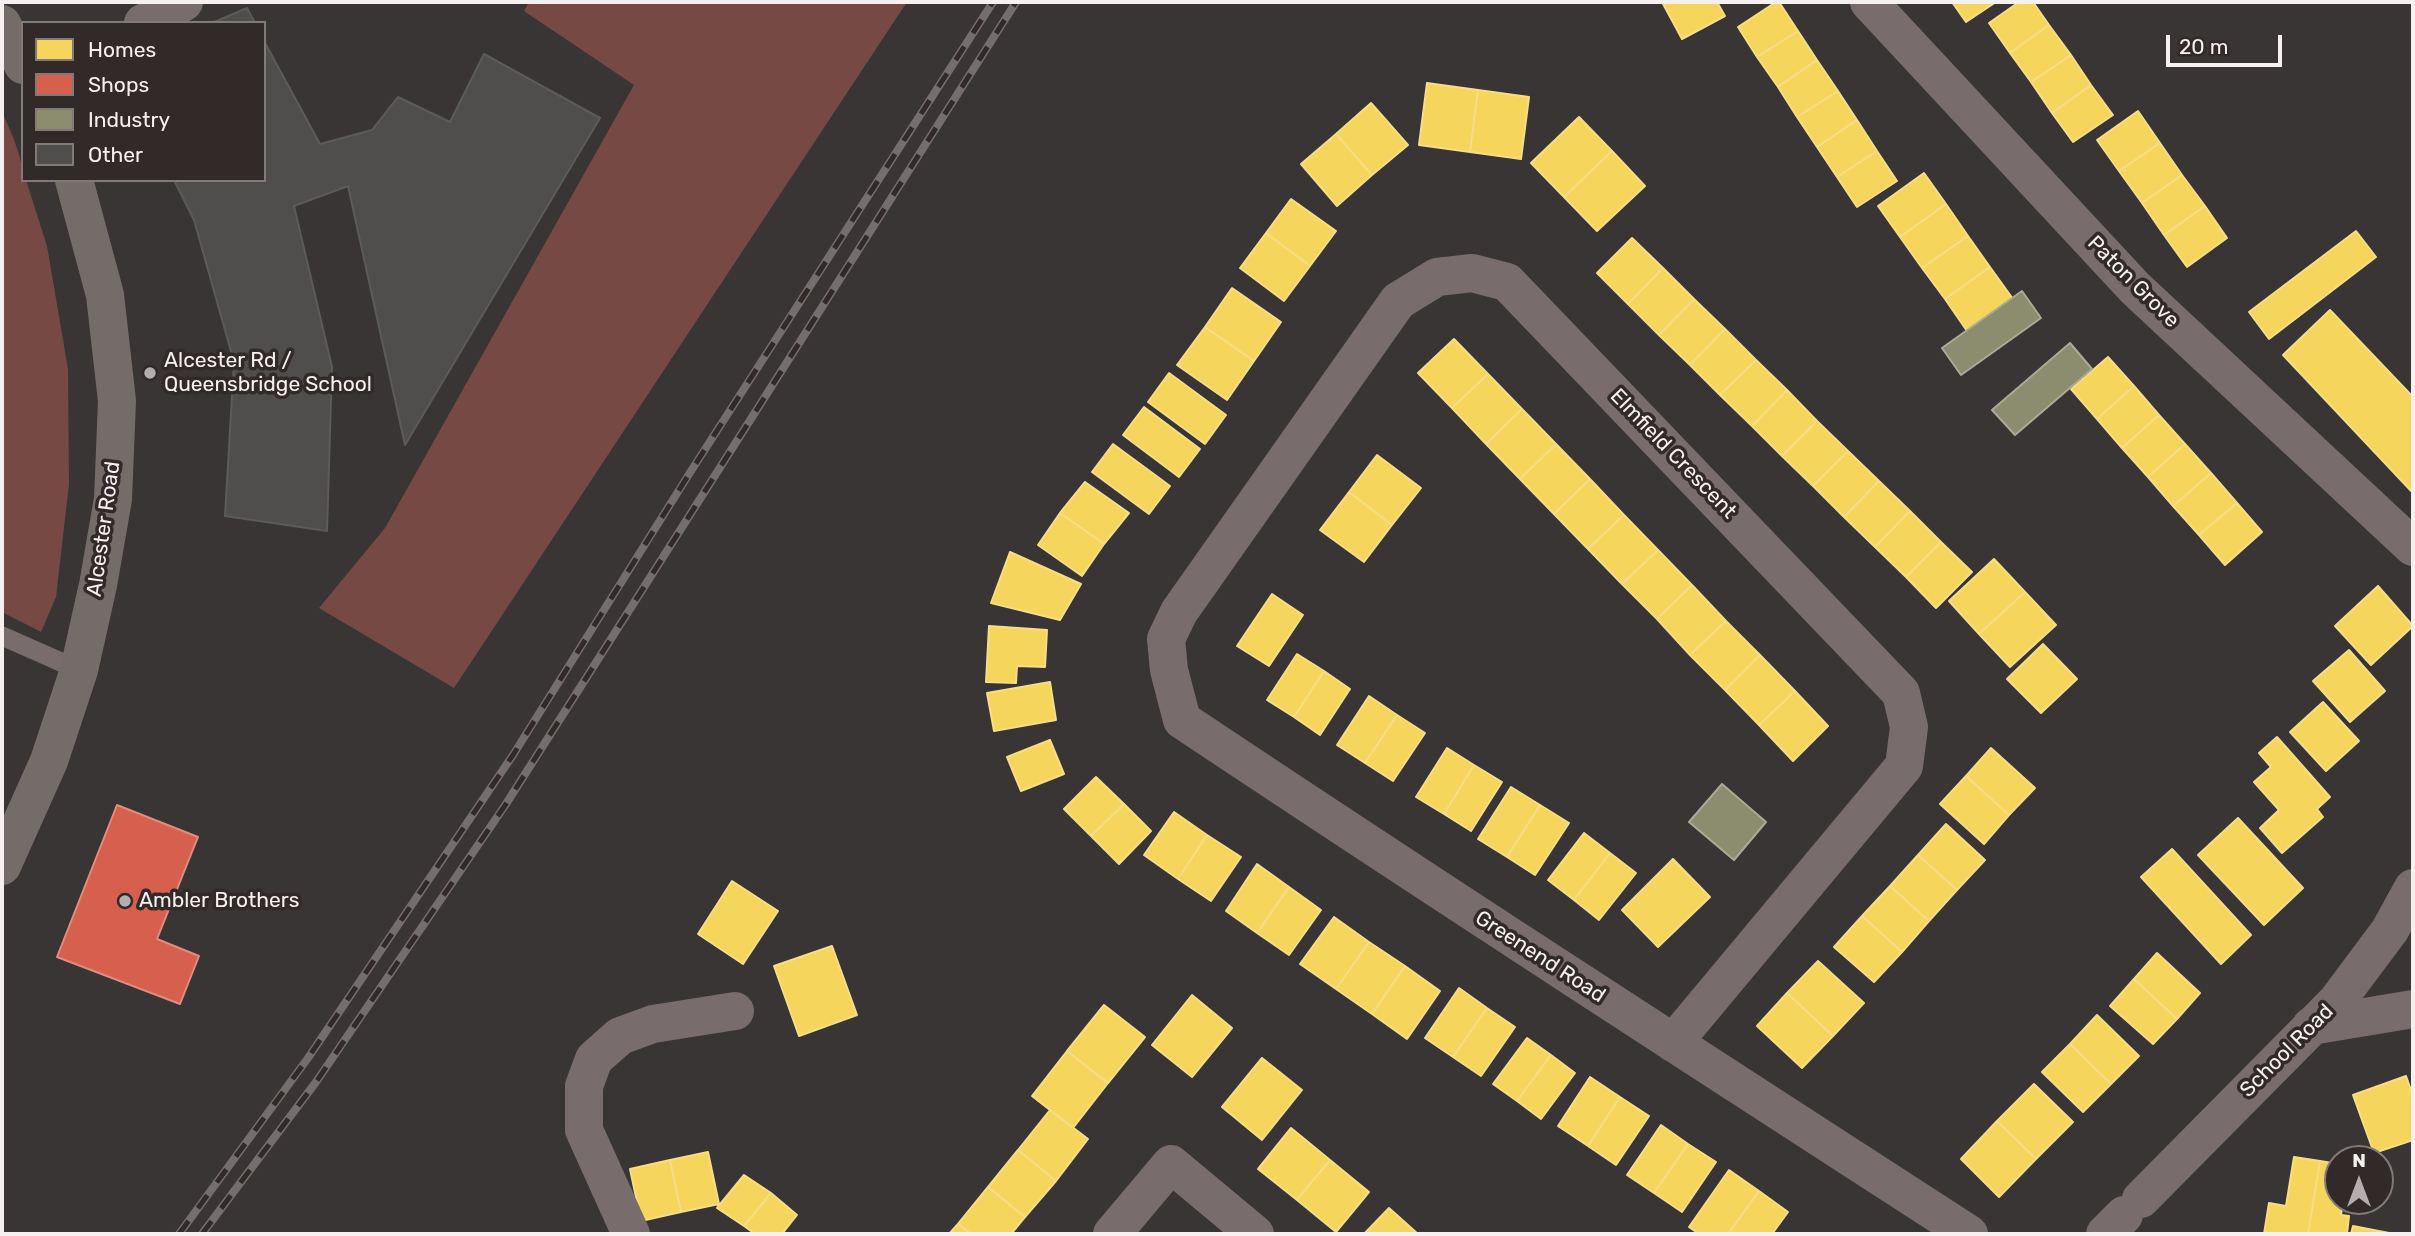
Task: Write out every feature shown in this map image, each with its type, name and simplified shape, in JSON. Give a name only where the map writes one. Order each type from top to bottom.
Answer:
[{"type":"highway","points":[[2,24],[21,61]]},
{"type":"highway","name":"Alcester Road","points":[[2,866],[49,761],[79,670],[113,499],[117,401],[106,295],[75,182]]},
{"type":"street","points":[[147,21],[184,2]]},
{"type":"street","name":"Paton Grove","points":[[1869,2],[2135,288],[2413,547]]},
{"type":"street","name":"Elmfield Crescent","points":[[1166,639],[1179,612],[1398,301],[1437,277],[1472,273],[1507,282],[1875,664],[1901,693],[1909,727],[1904,766],[1673,1043]]},
{"type":"street","name":"Greenend Road","points":[[1166,639],[1169,670],[1182,720],[1969,1234]]},
{"type":"street","name":"School Road","points":[[2123,1216],[2337,1001],[2390,930],[2413,888]]},
{"type":"street","points":[[2311,1026],[2413,1009]]},
{"type":"street","points":[[631,1234],[584,1130],[584,1086],[594,1059],[620,1036],[653,1024],[735,1011]]},
{"type":"street","points":[[1112,1234],[1171,1164],[1255,1234]]},
{"type":"lane","points":[[2,636],[79,670]]},
{"type":"shaded area","points":[[529,2],[907,2],[454,688],[319,608],[385,528],[634,85],[524,11]]},
{"type":"shaded area","points":[[2,112],[21,162],[21,182],[27,182],[47,246],[68,369],[69,484],[56,597],[41,632],[2,612]]},
{"type":"building: Homes","points":[[1662,2],[1717,2],[1725,16],[1682,39]]},
{"type":"building: Homes","points":[[1779,2],[1798,31],[1757,57],[1738,27]]},
{"type":"building: Homes","points":[[1952,2],[1996,2],[1966,22]]},
{"type":"building: Homes","points":[[2019,2],[2033,2],[2049,25],[2010,53],[1989,23]]},
{"type":"building: Homes","points":[[2049,25],[2071,55],[2031,82],[2010,53]]},
{"type":"building: Homes","points":[[1798,31],[1817,60],[1778,87],[1757,57]]},
{"type":"building: Homes","points":[[2071,55],[2091,85],[2052,113],[2031,82]]},
{"type":"building: Homes","points":[[1817,60],[1838,91],[1797,117],[1778,87]]},
{"type":"building: Homes","points":[[1427,83],[1478,90],[1470,152],[1419,145]]},
{"type":"building: Homes","points":[[2091,85],[2113,115],[2073,142],[2052,113]]},
{"type":"building: Homes","points":[[1478,90],[1529,97],[1521,159],[1470,152]]},
{"type":"building: Homes","points":[[1838,91],[1857,120],[1817,147],[1797,117]]},
{"type":"building: Homes","points":[[1371,103],[1408,145],[1372,175],[1336,134]]},
{"type":"building: Homes","points":[[2138,111],[2160,143],[2119,171],[2097,140]]},
{"type":"building: Homes","points":[[1579,117],[1612,151],[1564,197],[1531,163]]},
{"type":"building: Homes","points":[[1857,120],[1877,151],[1837,177],[1817,147]]},
{"type":"building: Homes","points":[[1336,134],[1372,175],[1337,206],[1301,164]]},
{"type":"building: Homes","points":[[2160,143],[2182,175],[2142,203],[2119,171]]},
{"type":"building: Homes","points":[[1612,151],[1645,186],[1597,231],[1564,197]]},
{"type":"building: Homes","points":[[1877,151],[1897,181],[1857,207],[1837,177]]},
{"type":"building: Homes","points":[[1924,173],[1946,204],[1900,237],[1878,206]]},
{"type":"building: Homes","points":[[2182,175],[2205,206],[2164,235],[2142,203]]},
{"type":"building: Homes","points":[[1291,199],[1336,231],[1310,266],[1266,233]]},
{"type":"building: Homes","points":[[1946,204],[1968,236],[1922,268],[1900,237]]},
{"type":"building: Homes","points":[[2205,206],[2227,238],[2187,267],[2164,235]]},
{"type":"building: Homes","points":[[2356,231],[2376,257],[2269,339],[2249,312]]},
{"type":"building: Homes","points":[[1266,233],[1310,266],[1284,301],[1240,268]]},
{"type":"building: Homes","points":[[1968,236],[1990,267],[1945,299],[1922,268]]},
{"type":"building: Homes","points":[[1632,238],[1663,268],[1628,304],[1597,273]]},
{"type":"building: Homes","points":[[1990,267],[2013,299],[1967,331],[1945,299]]},
{"type":"building: Homes","points":[[1663,268],[1694,299],[1659,335],[1628,304]]},
{"type":"building: Homes","points":[[1232,288],[1281,322],[1254,361],[1205,327]]},
{"type":"building: Homes","points":[[1694,299],[1725,329],[1690,365],[1659,335]]},
{"type":"building: Homes","points":[[2330,310],[2413,397],[2413,493],[2283,355]]},
{"type":"building: Homes","points":[[1205,327],[1254,361],[1227,400],[1177,365]]},
{"type":"building: Homes","points":[[1725,329],[1756,360],[1720,395],[1690,365]]},
{"type":"building: Homes","points":[[1454,339],[1488,374],[1452,408],[1418,373]]},
{"type":"building: Homes","points":[[2108,357],[2134,386],[2097,419],[2071,389]]},
{"type":"building: Homes","points":[[1756,360],[1787,390],[1752,426],[1720,395]]},
{"type":"building: Homes","points":[[1169,373],[1226,415],[1205,444],[1148,402]]},
{"type":"building: Homes","points":[[1488,374],[1522,409],[1486,444],[1452,408]]},
{"type":"building: Homes","points":[[2134,386],[2159,415],[2122,448],[2097,419]]},
{"type":"building: Homes","points":[[1787,390],[1817,421],[1782,456],[1752,426]]},
{"type":"building: Homes","points":[[1144,407],[1200,449],[1179,477],[1123,435]]},
{"type":"building: Homes","points":[[1522,409],[1556,444],[1520,479],[1486,444]]},
{"type":"building: Homes","points":[[2159,415],[2185,444],[2148,477],[2122,448]]},
{"type":"building: Homes","points":[[1817,421],[1848,451],[1813,486],[1782,456]]},
{"type":"building: Homes","points":[[1113,444],[1170,486],[1149,514],[1092,472]]},
{"type":"building: Homes","points":[[1556,444],[1590,479],[1554,514],[1520,479]]},
{"type":"building: Homes","points":[[2185,444],[2211,473],[2173,506],[2148,477]]},
{"type":"building: Homes","points":[[1848,451],[1879,481],[1844,517],[1813,486]]},
{"type":"building: Homes","points":[[1377,455],[1421,488],[1392,525],[1349,492]]},
{"type":"building: Homes","points":[[2211,473],[2237,503],[2199,535],[2173,506]]},
{"type":"building: Homes","points":[[1590,479],[1624,515],[1588,549],[1554,514]]},
{"type":"building: Homes","points":[[1879,481],[1910,511],[1875,547],[1844,517]]},
{"type":"building: Homes","points":[[1085,482],[1129,513],[1104,544],[1060,513]]},
{"type":"building: Homes","points":[[1349,492],[1392,525],[1364,562],[1320,530]]},
{"type":"building: Homes","points":[[2237,503],[2262,532],[2225,565],[2199,535]]},
{"type":"building: Homes","points":[[1910,511],[1941,542],[1906,577],[1875,547]]},
{"type":"building: Homes","points":[[1060,513],[1104,544],[1082,576],[1038,545]]},
{"type":"building: Homes","points":[[1624,515],[1658,550],[1622,584],[1588,549]]},
{"type":"building: Homes","points":[[1941,542],[1972,572],[1936,608],[1906,577]]},
{"type":"building: Homes","points":[[1658,550],[1692,585],[1657,619],[1622,584]]},
{"type":"building: Homes","points":[[1010,552],[1081,584],[1060,620],[991,603]]},
{"type":"building: Homes","points":[[1994,559],[2025,592],[1979,634],[1949,601]]},
{"type":"building: Homes","points":[[1692,585],[1726,621],[1690,655],[1657,619]]},
{"type":"building: Homes","points":[[2378,586],[2413,626],[2371,665],[2335,626]]},
{"type":"building: Homes","points":[[2025,592],[2056,625],[2010,667],[1979,634]]},
{"type":"building: Homes","points":[[1272,594],[1303,615],[1269,666],[1237,646]]},
{"type":"building: Homes","points":[[1726,621],[1760,655],[1725,690],[1690,655]]},
{"type":"building: Homes","points":[[989,626],[1047,630],[1045,667],[1017,666],[1016,683],[986,682]]},
{"type":"building: Homes","points":[[2043,644],[2077,679],[2041,713],[2007,679]]},
{"type":"building: Homes","points":[[2349,650],[2385,691],[2350,722],[2313,681]]},
{"type":"building: Homes","points":[[1297,654],[1324,671],[1294,717],[1267,700]]},
{"type":"building: Homes","points":[[1760,655],[1795,691],[1759,725],[1725,690]]},
{"type":"building: Homes","points":[[1324,671],[1350,689],[1320,735],[1294,717]]},
{"type":"building: Homes","points":[[1050,682],[1056,720],[994,731],[987,693]]},
{"type":"building: Homes","points":[[1795,691],[1828,726],[1793,761],[1759,725]]},
{"type":"building: Homes","points":[[1369,696],[1397,715],[1365,763],[1337,745]]},
{"type":"building: Homes","points":[[2323,702],[2359,741],[2326,771],[2290,732]]},
{"type":"building: Homes","points":[[1397,715],[1425,733],[1393,781],[1365,763]]},
{"type":"building: Homes","points":[[2277,737],[2330,797],[2317,809],[2323,817],[2282,853],[2260,828],[2279,810],[2254,782],[2271,767],[2259,753]]},
{"type":"building: Homes","points":[[1050,740],[1064,774],[1021,791],[1007,757]]},
{"type":"building: Homes","points":[[1447,748],[1474,765],[1444,814],[1416,797]]},
{"type":"building: Homes","points":[[1991,748],[2035,788],[2009,815],[1966,776]]},
{"type":"building: Homes","points":[[1474,765],[1502,782],[1471,831],[1444,814]]},
{"type":"building: Homes","points":[[1966,776],[2009,815],[1984,844],[1940,804]]},
{"type":"building: Homes","points":[[1096,777],[1124,804],[1091,836],[1064,809]]},
{"type":"building: Homes","points":[[1511,787],[1540,805],[1507,857],[1478,839]]},
{"type":"building: Homes","points":[[1124,804],[1151,831],[1119,864],[1091,836]]},
{"type":"building: Homes","points":[[1540,805],[1569,823],[1535,875],[1507,857]]},
{"type":"building: Homes","points":[[1174,812],[1207,835],[1178,879],[1144,855]]},
{"type":"building: Homes","points":[[2238,818],[2303,888],[2264,925],[2198,855]]},
{"type":"building: Homes","points":[[1946,824],[1985,860],[1957,890],[1918,855]]},
{"type":"building: Homes","points":[[1584,833],[1610,853],[1574,900],[1548,880]]},
{"type":"building: Homes","points":[[1207,835],[1241,857],[1211,901],[1178,879]]},
{"type":"building: Homes","points":[[2172,849],[2251,935],[2221,964],[2141,877]]},
{"type":"building: Homes","points":[[1610,853],[1636,873],[1599,920],[1574,900]]},
{"type":"building: Homes","points":[[1918,855],[1957,890],[1929,921],[1890,886]]},
{"type":"building: Homes","points":[[1673,859],[1710,897],[1658,947],[1622,910]]},
{"type":"building: Homes","points":[[1257,864],[1289,887],[1257,933],[1226,911]]},
{"type":"building: Homes","points":[[732,881],[778,911],[743,964],[698,934]]},
{"type":"building: Homes","points":[[1890,886],[1929,921],[1902,952],[1862,916]]},
{"type":"building: Homes","points":[[1289,887],[1321,910],[1289,955],[1257,933]]},
{"type":"building: Homes","points":[[1862,916],[1902,952],[1874,982],[1834,947]]},
{"type":"building: Homes","points":[[1334,917],[1369,942],[1336,989],[1300,964]]},
{"type":"building: Homes","points":[[1369,942],[1405,966],[1372,1014],[1336,989]]},
{"type":"building: Homes","points":[[832,946],[857,1015],[799,1036],[774,966]]},
{"type":"building: Homes","points":[[2157,953],[2200,993],[2177,1019],[2134,979]]},
{"type":"building: Homes","points":[[1818,961],[1864,1003],[1833,1036],[1787,993]]},
{"type":"building: Homes","points":[[1405,966],[1440,991],[1407,1039],[1372,1014]]},
{"type":"building: Homes","points":[[2134,979],[2177,1019],[2153,1044],[2110,1006]]},
{"type":"building: Homes","points":[[1459,988],[1487,1008],[1453,1057],[1425,1038]]},
{"type":"building: Homes","points":[[1787,993],[1833,1036],[1802,1068],[1757,1026]]},
{"type":"building: Homes","points":[[1192,995],[1232,1028],[1192,1077],[1152,1045]]},
{"type":"building: Homes","points":[[1104,1005],[1145,1037],[1108,1083],[1067,1051]]},
{"type":"building: Homes","points":[[1487,1008],[1515,1027],[1481,1076],[1453,1057]]},
{"type":"building: Homes","points":[[2097,1015],[2139,1056],[2111,1084],[2070,1044]]},
{"type":"building: Homes","points":[[1527,1038],[1551,1055],[1517,1101],[1493,1084]]},
{"type":"building: Homes","points":[[2070,1044],[2111,1084],[2083,1112],[2042,1072]]},
{"type":"building: Homes","points":[[1067,1051],[1108,1083],[1073,1128],[1032,1096]]},
{"type":"building: Homes","points":[[1551,1055],[1575,1073],[1541,1119],[1517,1101]]},
{"type":"building: Homes","points":[[1262,1058],[1302,1090],[1262,1140],[1222,1107]]},
{"type":"building: Homes","points":[[2406,1076],[2413,1096],[2413,1140],[2394,1146],[2371,1145],[2353,1095]]},
{"type":"building: Homes","points":[[1590,1077],[1620,1097],[1588,1146],[1558,1126]]},
{"type":"building: Homes","points":[[2034,1084],[2073,1122],[2036,1159],[1997,1121]]},
{"type":"building: Homes","points":[[1620,1097],[1649,1116],[1616,1165],[1588,1146]]},
{"type":"building: Homes","points":[[1050,1110],[1088,1139],[1056,1181],[1018,1150]]},
{"type":"building: Homes","points":[[1997,1121],[2036,1159],[1999,1197],[1961,1159]]},
{"type":"building: Homes","points":[[1661,1125],[1688,1144],[1654,1193],[1627,1175]]},
{"type":"building: Homes","points":[[1291,1128],[1330,1160],[1297,1200],[1258,1169]]},
{"type":"building: Homes","points":[[1688,1144],[1716,1162],[1682,1212],[1654,1193]]},
{"type":"building: Homes","points":[[1018,1150],[1056,1181],[1025,1217],[988,1187]]},
{"type":"building: Homes","points":[[708,1152],[719,1204],[681,1212],[670,1160]]},
{"type":"building: Homes","points":[[2294,1157],[2320,1161],[2308,1234],[2264,1234],[2269,1203],[2286,1206]]},
{"type":"building: Homes","points":[[670,1160],[681,1212],[641,1221],[630,1169]]},
{"type":"building: Homes","points":[[1330,1160],[1369,1192],[1336,1232],[1297,1200]]},
{"type":"building: Homes","points":[[2320,1161],[2324,1162],[2324,1215],[2349,1216],[2347,1234],[2308,1234]]},
{"type":"building: Homes","points":[[1729,1170],[1759,1191],[1728,1234],[1699,1234],[1689,1227]]},
{"type":"building: Homes","points":[[744,1175],[771,1193],[744,1226],[717,1208]]},
{"type":"building: Homes","points":[[988,1187],[1025,1217],[1011,1234],[971,1234],[958,1224]]},
{"type":"building: Homes","points":[[1759,1191],[1788,1212],[1772,1234],[1728,1234]]},
{"type":"building: Homes","points":[[771,1193],[797,1215],[782,1234],[755,1234],[744,1226]]},
{"type":"building: Homes","points":[[1389,1208],[1418,1234],[1364,1234]]},
{"type":"building: Homes","points":[[958,1224],[971,1234],[949,1234]]},
{"type":"building: Homes","points":[[2353,1226],[2389,1233],[2389,1234],[2351,1234]]},
{"type":"building: Shops","name":"Ambler Brothers","points":[[117,805],[198,837],[157,939],[199,956],[180,1004],[57,957]]},
{"type":"building: Industry","points":[[2022,291],[2041,318],[1961,375],[1942,348]]},
{"type":"building: Industry","points":[[2070,343],[2092,369],[2015,435],[1992,410]]},
{"type":"building: Industry","points":[[1722,784],[1766,822],[1734,860],[1689,822]]},
{"type":"building: Other","points":[[247,8],[254,21],[217,21]]},
{"type":"building: Other","points":[[266,45],[320,144],[372,130],[398,97],[450,122],[484,54],[600,118],[405,445],[348,186],[294,206],[332,367],[327,531],[225,516],[234,362],[194,220],[175,182],[266,182]]},
{"type":"railway","points":[[179,1234],[308,1058],[513,755],[691,471],[993,2]]},
{"type":"railway","points":[[202,1234],[316,1082],[506,804],[1016,2]]},
{"type":"place","name":"Alcester Rd / Queensbridge School","points":[[150,373]]},
{"type":"place","name":"Ambler Brothers","points":[[125,901]]}]
